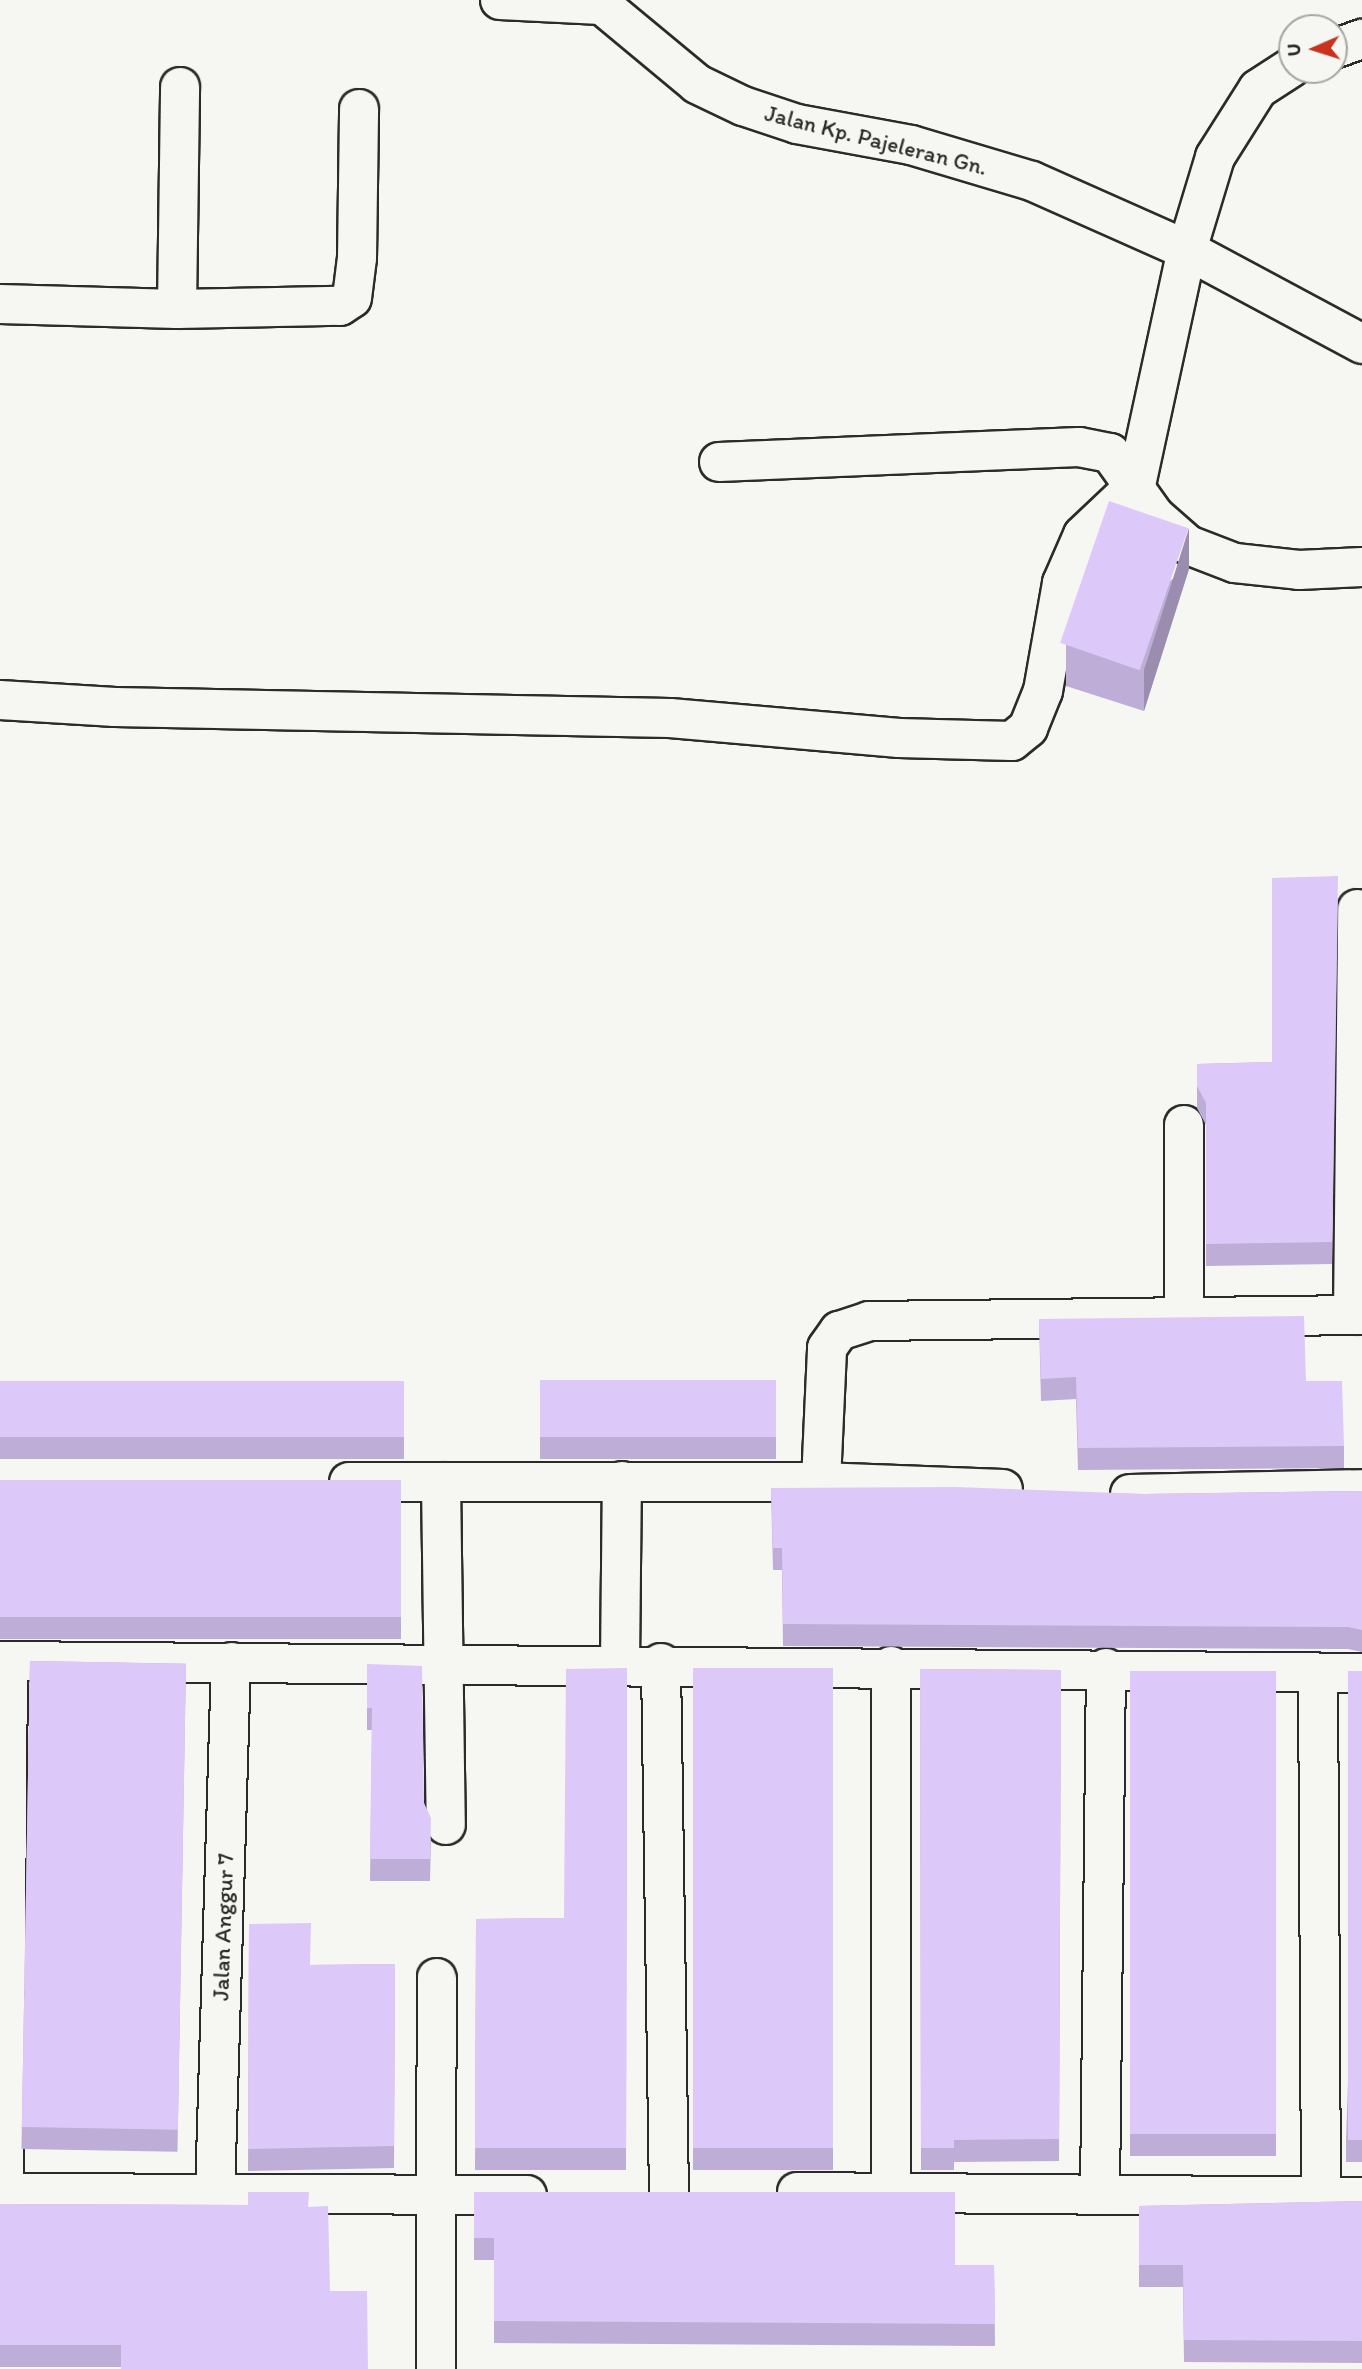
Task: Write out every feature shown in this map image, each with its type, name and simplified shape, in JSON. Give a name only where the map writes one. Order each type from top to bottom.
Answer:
[{"type":"street","points":[[500,0],[599,3]]},
{"type":"street","name":"Jalan Kp. Pajeleran Gn.","points":[[599,3],[697,84],[743,106],[797,124],[911,145],[1032,181],[1187,250],[1362,344]]},
{"type":"street","points":[[0,699],[115,707],[670,718],[899,738],[1012,741],[1028,728],[1043,691],[1062,583],[1083,535],[1136,485],[1187,250],[1215,157],[1258,89],[1278,76]]},
{"type":"street","points":[[177,309],[180,87]]},
{"type":"street","points":[[0,304],[177,309],[340,306],[352,298],[358,258],[359,109]]},
{"type":"street","points":[[719,462],[1079,447],[1111,453],[1136,485],[1155,516],[1188,545],[1234,563],[1299,570],[1362,568]]},
{"type":"street","points":[[821,1482],[827,1348],[839,1331],[869,1321],[1357,1315],[1357,909]]},
{"type":"street","points":[[1184,1125],[1184,1316]]},
{"type":"street","points":[[620,1663],[622,1481]]},
{"type":"street","points":[[317,1482],[821,1482],[1038,1490]]},
{"type":"street","points":[[441,1482],[446,1664],[446,1825]]},
{"type":"street","points":[[1092,1492],[1362,1489]]},
{"type":"street","points":[[560,2195],[2,2193],[4,1661],[620,1663],[1362,1672]]},
{"type":"street","name":"Jalan Anggur 7","points":[[215,2192],[230,1662]]},
{"type":"street","points":[[661,1664],[669,2194]]},
{"type":"street","points":[[891,1667],[891,2191]]},
{"type":"street","points":[[1100,2193],[1105,1668]]},
{"type":"street","points":[[1318,1673],[1321,2196]]},
{"type":"street","points":[[436,2369],[437,1978]]},
{"type":"street","points":[[766,2193],[891,2191],[1362,2197]]},
{"type":"street","points":[[628,2194],[710,2194]]},
{"type":"building","points":[[1109,501],[1188,528],[1140,670],[1060,643]]},
{"type":"building","points":[[1338,876],[1332,1242],[1206,1244],[1206,1103],[1197,1086],[1197,1064],[1272,1062],[1272,878]]},
{"type":"building","points":[[1304,1316],[1306,1381],[1342,1381],[1344,1446],[1078,1448],[1076,1377],[1041,1379],[1039,1319]]},
{"type":"building","points":[[540,1380],[776,1380],[776,1437],[540,1437]]},
{"type":"building","points":[[0,1381],[404,1381],[404,1437],[0,1437]]},
{"type":"building","points":[[0,1480],[401,1480],[401,1617],[0,1617]]},
{"type":"building","points":[[955,1487],[1145,1494],[1362,1491],[1362,1630],[1348,1627],[783,1624],[782,1548],[773,1548],[771,1488]]},
{"type":"building","points":[[30,1661],[186,1664],[178,2130],[22,2127]]},
{"type":"building","points":[[367,1664],[422,1666],[424,1803],[431,1818],[430,1859],[370,1859],[372,1708],[367,1708]]},
{"type":"building","points":[[627,1668],[626,2148],[475,2148],[476,1919],[564,1918],[566,1669]]},
{"type":"building","points":[[693,1668],[833,1668],[833,2148],[693,2148]]},
{"type":"building","points":[[920,1669],[1061,1670],[1059,2139],[954,2140],[954,2148],[921,2148]]},
{"type":"building","points":[[1130,1671],[1276,1671],[1276,2134],[1130,2134]]},
{"type":"building","points":[[1348,1671],[1362,1671],[1362,2140],[1348,2140]]},
{"type":"building","points":[[311,1923],[310,1965],[395,1964],[394,2146],[248,2149],[249,1924]]},
{"type":"building","points":[[248,2192],[309,2192],[308,2207],[328,2206],[330,2291],[367,2291],[368,2369],[121,2369],[121,2345],[0,2345],[0,2204],[248,2205]]},
{"type":"building","points":[[474,2192],[955,2192],[955,2265],[994,2265],[995,2324],[494,2321],[494,2238],[474,2238]]},
{"type":"building","points":[[1362,2201],[1362,2341],[1184,2340],[1183,2265],[1139,2265],[1139,2206]]}]
